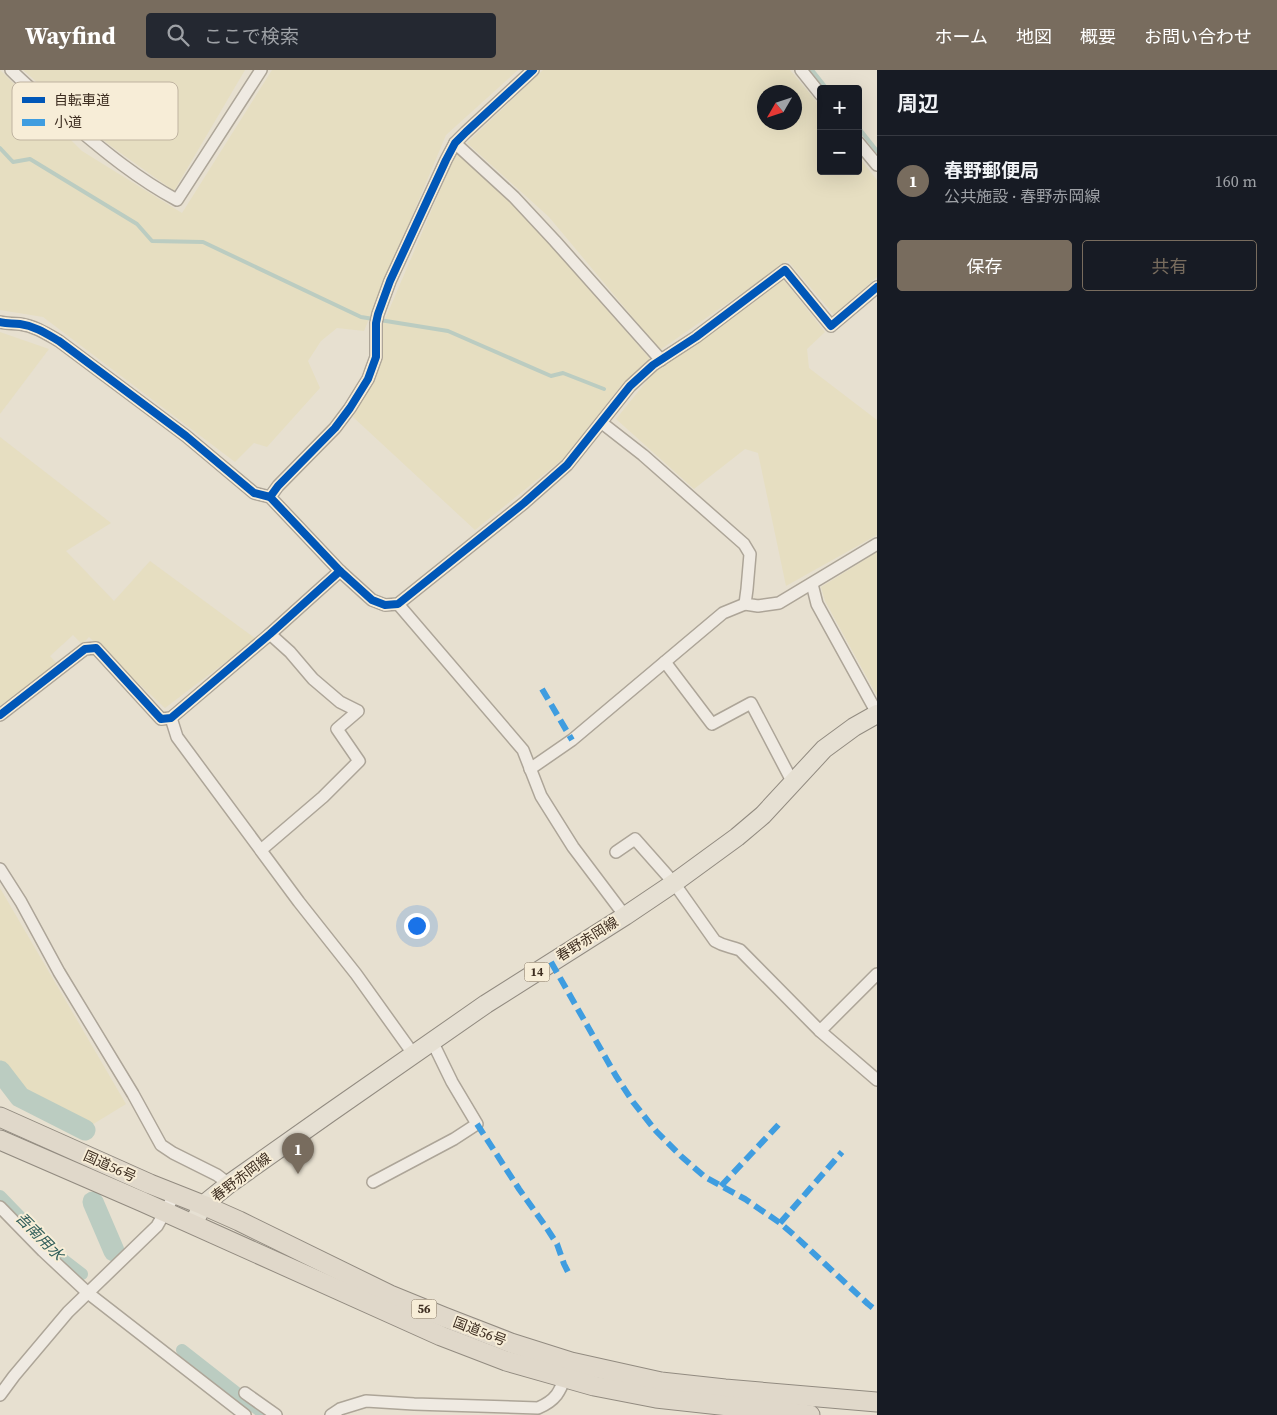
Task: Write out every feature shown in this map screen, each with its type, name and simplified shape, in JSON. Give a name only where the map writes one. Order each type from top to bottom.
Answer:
[{"type":"highway","name":"国道56号","points":[[0,1117],[150,1184],[203,1205],[390,1295],[511,1343],[568,1370],[594,1386],[719,1410],[810,1415]]},
{"type":"highway","name":"国道56号","points":[[0,1140],[442,1336],[506,1361],[661,1382],[877,1402]]},
{"type":"main road","name":"春野赤岡線","points":[[193,1224],[203,1205],[229,1184],[486,1004],[625,916],[737,837],[763,815],[824,749],[877,713]]},
{"type":"street","points":[[11,70],[24,82]]},
{"type":"street","points":[[91,140],[153,188],[176,200],[261,70]]},
{"type":"street","points":[[270,497],[278,486],[335,428],[350,408],[368,378],[376,357],[377,318],[390,281],[455,143],[534,70]]},
{"type":"street","points":[[801,70],[817,90]]},
{"type":"street","points":[[455,143],[514,197],[661,360]]},
{"type":"street","points":[[862,147],[877,165]]},
{"type":"street","points":[[0,322],[38,328],[186,436],[254,493],[270,497],[340,571],[372,600],[385,605],[398,604],[524,503],[567,465],[630,386],[653,365],[696,337],[785,270],[832,326],[877,287]]},
{"type":"street","points":[[602,422],[643,455],[744,544],[750,554],[745,604]]},
{"type":"street","points":[[530,769],[572,740],[723,613],[745,604],[758,606],[779,603],[877,544]]},
{"type":"street","points":[[0,715],[85,648],[96,648],[161,719],[172,718],[340,571]]},
{"type":"street","points":[[812,584],[817,604],[877,713]]},
{"type":"street","points":[[398,604],[523,750],[541,796],[573,847],[625,916]]},
{"type":"street","points":[[261,850],[324,797],[359,761],[337,729],[358,711],[340,702],[270,634]]},
{"type":"street","points":[[666,662],[712,724],[751,703],[793,783]]},
{"type":"street","points":[[172,718],[177,737],[414,1054]]},
{"type":"street","points":[[616,852],[635,839],[674,883],[715,941],[724,946],[740,950],[820,1031],[877,1080]]},
{"type":"street","points":[[0,869],[21,902],[59,972],[133,1094],[161,1145],[217,1175],[229,1184]]},
{"type":"street","points":[[820,1031],[877,974]]},
{"type":"street","points":[[373,1182],[454,1139],[477,1124],[452,1082],[432,1041]]},
{"type":"street","points":[[0,1395],[68,1312],[157,1226],[175,1194]]},
{"type":"street","points":[[0,1207],[42,1251],[88,1293],[245,1415]]},
{"type":"street","points":[[331,1415],[340,1409],[366,1401],[530,1411],[549,1404],[559,1393],[568,1370]]},
{"type":"street","points":[[245,1393],[276,1415]]},
{"type":"shaded area","points":[[0,70],[12,82],[12,140],[71,140],[82,151],[182,213],[272,70],[518,70],[446,135],[364,331],[337,328],[321,341],[308,361],[320,388],[267,447],[254,443],[235,462],[43,317],[0,310]]},
{"type":"shaded area","points":[[23,70],[245,70],[174,191],[103,140],[178,140],[178,82],[37,82]]},
{"type":"shaded area","points":[[543,70],[790,70],[817,102],[817,175],[862,175],[862,161],[877,180],[877,277],[834,315],[788,261],[660,350],[549,217],[467,143]]},
{"type":"shaded area","points":[[456,153],[515,204],[651,360],[620,387],[564,458],[475,530],[353,417],[382,361],[383,324]]},
{"type":"shaded area","points":[[783,279],[825,332],[807,349],[809,368],[877,420],[877,535],[786,586],[758,453],[745,449],[694,489],[616,419],[654,372]]},
{"type":"shaded area","points":[[0,332],[49,349],[0,414]]},
{"type":"shaded area","points":[[0,437],[111,523],[66,551],[114,601],[150,561],[256,639],[165,708],[89,637],[82,644],[73,635],[50,656],[57,664],[0,706]]},
{"type":"shaded area","points":[[877,552],[877,696],[825,601],[821,587]]},
{"type":"shaded area","points":[[0,888],[126,1104],[90,1126],[22,1092],[0,1063]]},
{"type":"waterway","points":[[812,70],[824,85]]},
{"type":"waterway","points":[[860,130],[877,151]]},
{"type":"waterway","points":[[0,148],[13,162],[30,159],[137,224],[152,241],[203,242],[361,317],[448,331],[551,376],[563,373],[604,389]]},
{"type":"waterway","points":[[0,1071],[20,1097],[85,1130]]},
{"type":"waterway","name":"吾南用水","points":[[0,1196],[56,1254],[82,1274]]},
{"type":"waterway","points":[[93,1202],[114,1251]]},
{"type":"waterway","name":"吾南用水","points":[[182,1350],[265,1415]]},
{"type":"marked path","points":[[542,689],[572,740]]},
{"type":"marked path","points":[[551,962],[616,1076],[633,1102],[656,1131],[705,1177],[745,1199],[780,1223],[877,1311]]},
{"type":"marked path","points":[[721,1186],[781,1122]]},
{"type":"marked path","points":[[477,1124],[557,1244],[570,1276]]},
{"type":"marked path","points":[[780,1223],[842,1152]]},
{"type":"cycle path","points":[[270,497],[278,486],[335,428],[368,379],[376,357],[376,323],[378,314],[390,281],[455,143],[533,70]]},
{"type":"cycle path","points":[[0,322],[31,327],[59,341],[186,436],[254,493],[270,497],[340,571],[372,600],[385,605],[398,604],[524,503],[567,465],[630,386],[653,365],[696,337],[785,270],[831,326],[877,287]]},
{"type":"cycle path","points":[[0,715],[85,649],[96,648],[161,719],[171,718],[270,634],[340,571]]},
{"type":"place","name":"春野郵便局","points":[[298,1174]]}]
